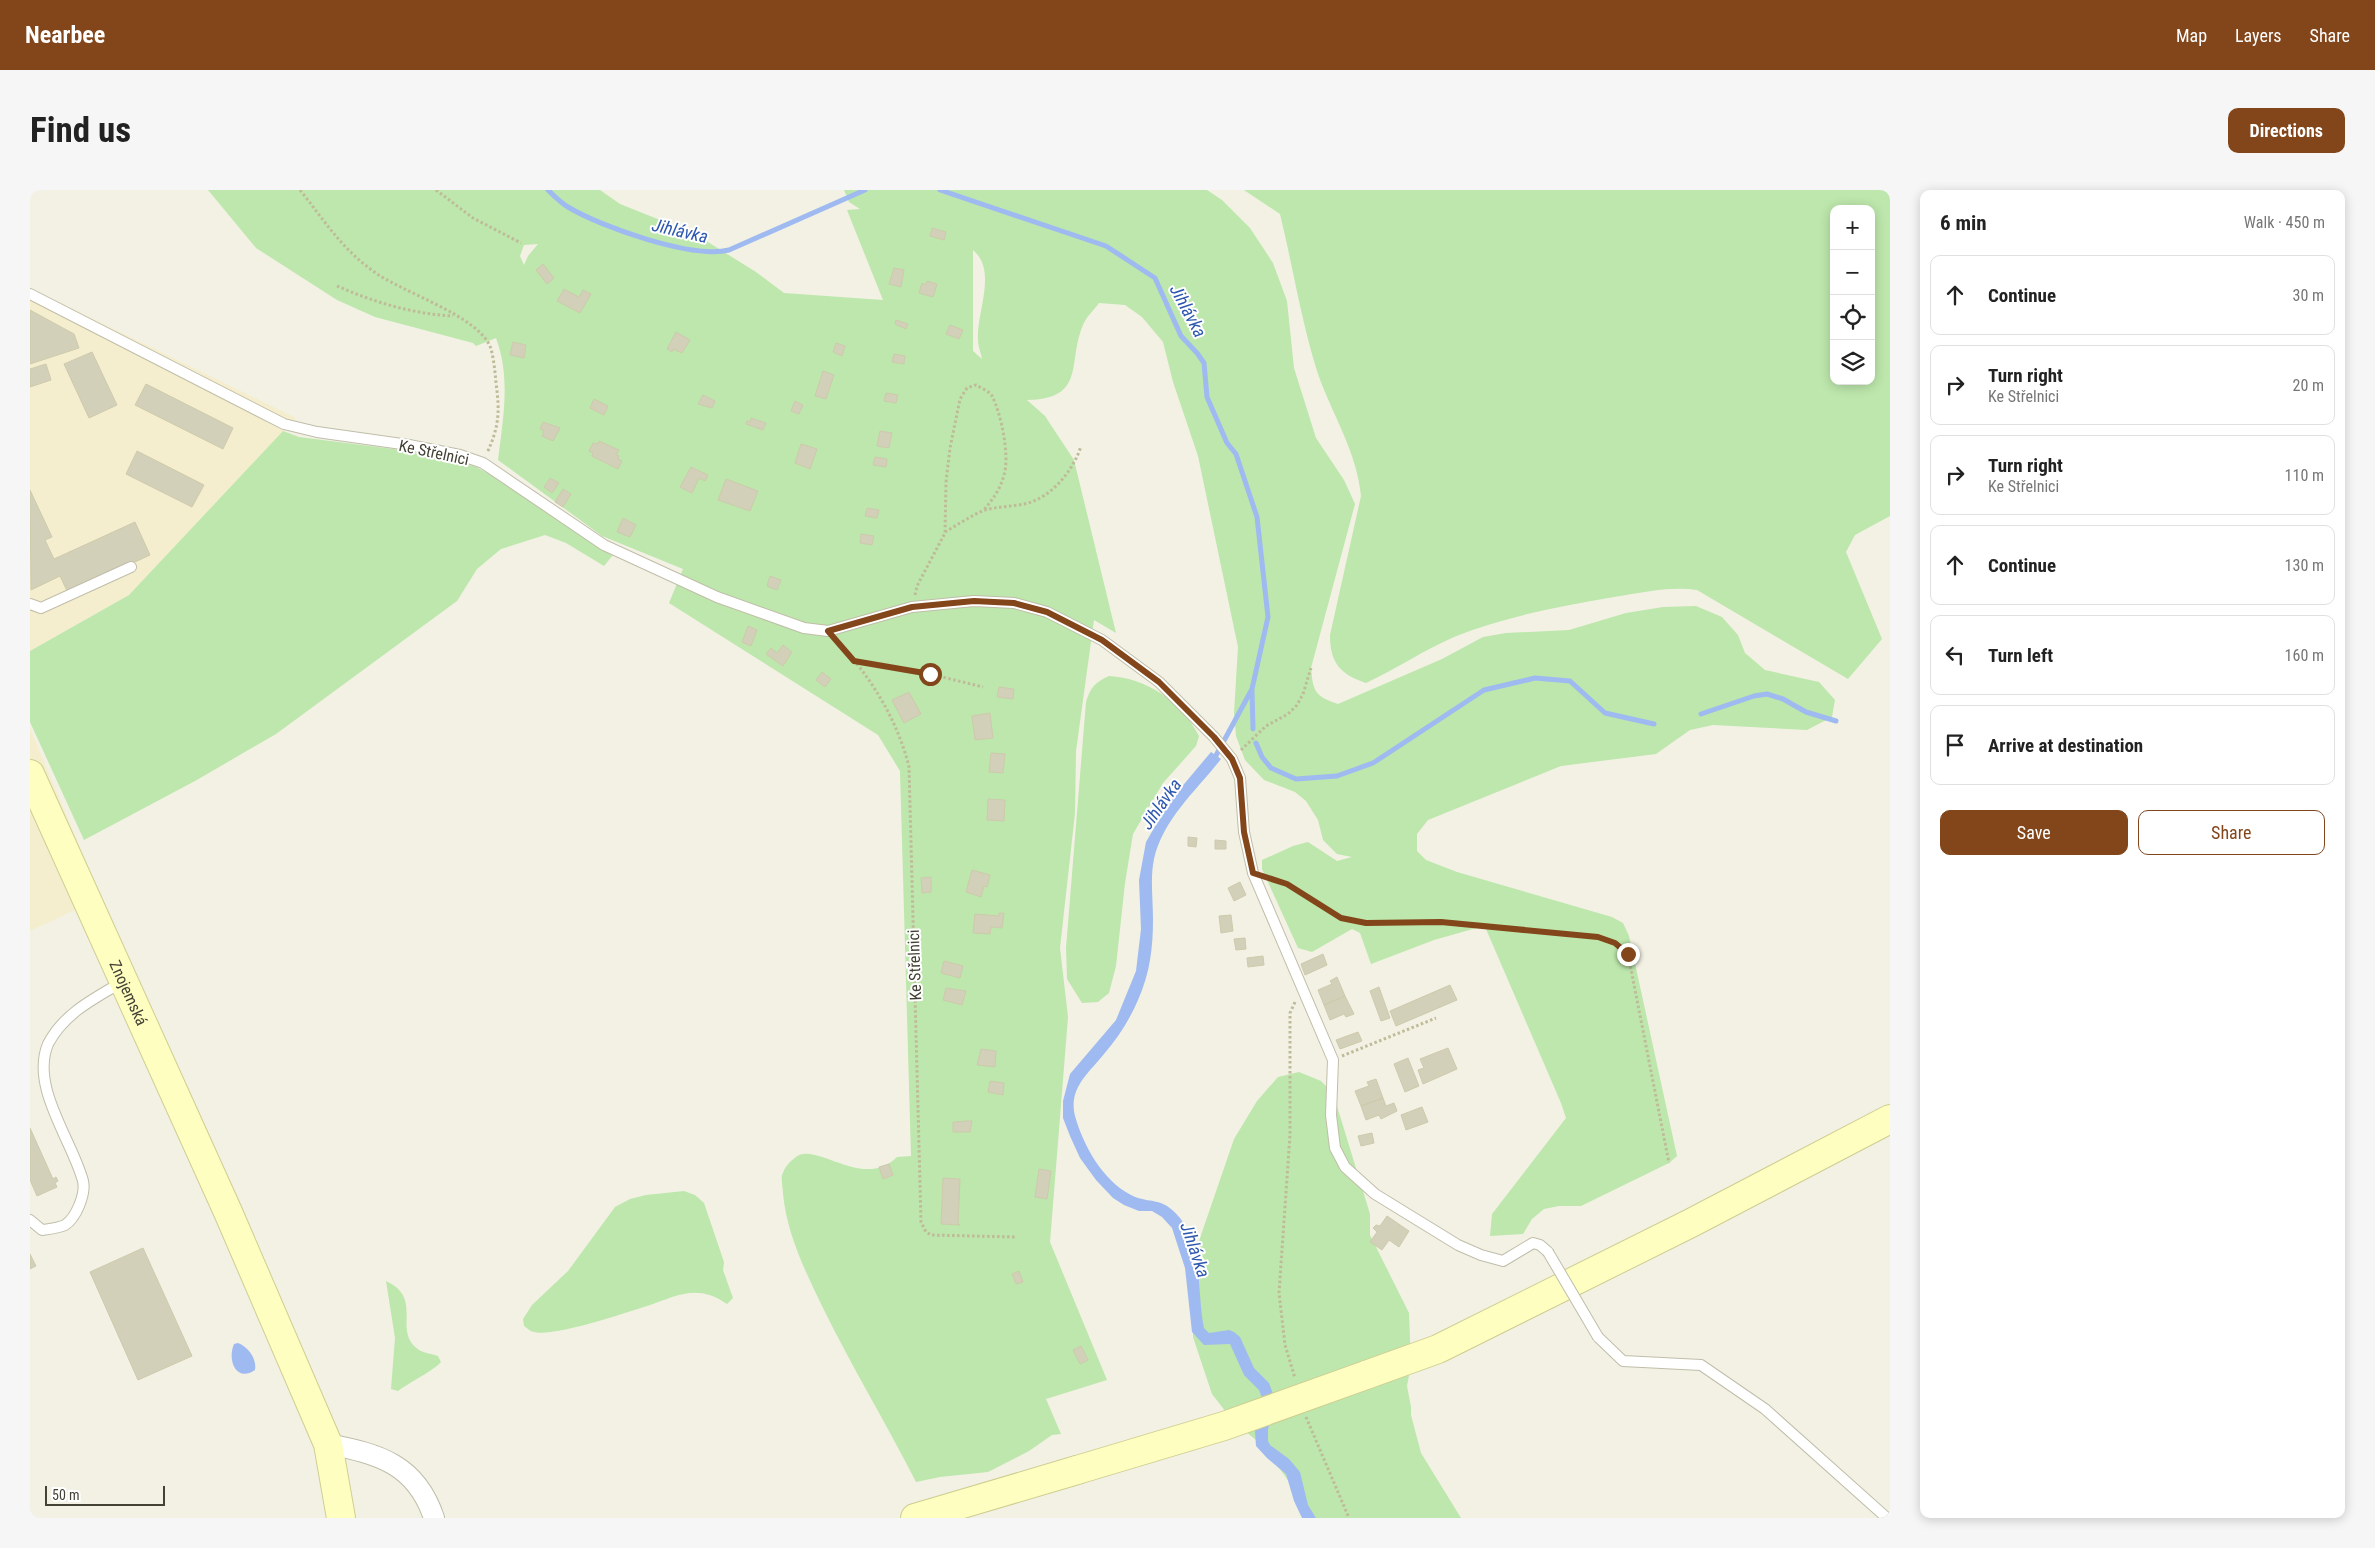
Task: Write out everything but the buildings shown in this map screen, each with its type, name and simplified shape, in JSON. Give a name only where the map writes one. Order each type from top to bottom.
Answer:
[{"type":"main road","name":"Znojemská","points":[[30,774],[228,1212],[328,1444],[341,1518]]},
{"type":"main road","points":[[915,1518],[1224,1426],[1438,1349],[1691,1223],[1890,1119]]},
{"type":"street","points":[[328,1444],[368,1452],[406,1472],[420,1487],[434,1518]]},
{"type":"lane","name":"Ke Střelnici","points":[[30,294],[284,424],[317,432],[460,455],[483,463],[604,545],[647,567],[771,618],[804,628],[828,631],[912,607],[974,601],[1014,603],[1047,612],[1089,634],[1159,682],[1214,737],[1230,757],[1240,778],[1244,832],[1253,873],[1302,983],[1332,1060]]},
{"type":"lane","points":[[30,604],[40,608],[131,567]]},
{"type":"lane","points":[[30,1220],[42,1230],[65,1225],[78,1208],[84,1183],[44,1084],[42,1066],[48,1045],[61,1024],[77,1009],[124,981]]},
{"type":"lane","points":[[1332,1060],[1331,1114],[1334,1148],[1345,1167],[1375,1194],[1458,1245],[1481,1255],[1504,1261],[1533,1243],[1540,1245],[1548,1252],[1598,1337],[1623,1361],[1701,1365],[1765,1409],[1888,1518]]},
{"type":"path","points":[[300,190],[347,251],[375,273],[456,316],[481,333],[491,348],[498,399],[497,431],[483,463]]},
{"type":"path","points":[[436,190],[473,218],[521,243]]},
{"type":"path","points":[[337,286],[383,304],[429,314],[456,316]]},
{"type":"path","points":[[912,607],[917,586],[945,533],[947,473],[960,399],[967,388],[976,385],[991,394],[1000,416],[1005,456],[1005,472],[997,494],[983,511]]},
{"type":"path","points":[[945,533],[983,511],[1030,503],[1043,496],[1066,475],[1076,461],[1081,446]]},
{"type":"path","name":"Ke Střelnici","points":[[828,631],[864,673],[903,742],[909,767],[922,1222],[926,1232],[931,1235],[1016,1237]]},
{"type":"path","points":[[854,661],[930,674],[984,687]]},
{"type":"path","points":[[1230,757],[1266,726],[1288,714],[1297,705],[1303,694],[1311,668]]},
{"type":"path","points":[[1253,873],[1287,884],[1341,918],[1366,923],[1441,922],[1598,937],[1615,943],[1628,954],[1669,1163]]},
{"type":"path","points":[[1296,1382],[1285,1345],[1279,1293],[1290,1135],[1290,1014],[1302,983]]},
{"type":"path","points":[[1332,1060],[1436,1018]]},
{"type":"path","points":[[1304,1411],[1349,1518]]},
{"type":"shaded area","points":[[30,288],[296,418],[129,595],[30,651]]},
{"type":"shaded area","points":[[30,728],[101,898],[30,931]]},
{"type":"green space","points":[[208,190],[600,190],[620,204],[695,234],[756,272],[784,293],[883,300],[847,210],[860,209],[849,202],[844,190],[1207,190],[1222,200],[1250,228],[1273,263],[1287,301],[1294,368],[1316,438],[1344,480],[1355,504],[1311,668],[1314,688],[1320,695],[1338,704],[1442,659],[1483,637],[1506,633],[1569,630],[1626,613],[1663,607],[1696,606],[1722,617],[1738,635],[1745,653],[1765,670],[1819,682],[1835,700],[1832,717],[1807,730],[1713,725],[1690,730],[1656,754],[1561,766],[1428,820],[1417,834],[1417,851],[1426,860],[1457,872],[1612,917],[1623,923],[1629,936],[1677,1156],[1669,1163],[1581,1206],[1559,1206],[1544,1209],[1532,1219],[1523,1234],[1490,1236],[1492,1214],[1566,1118],[1561,1103],[1486,929],[1480,927],[1434,940],[1371,964],[1360,933],[1352,929],[1312,952],[1298,948],[1262,869],[1262,860],[1293,846],[1308,842],[1337,861],[1352,857],[1337,854],[1323,840],[1318,820],[1306,801],[1295,792],[1264,780],[1245,760],[1236,736],[1234,713],[1238,647],[1198,456],[1173,382],[1163,342],[1142,317],[1125,305],[1099,303],[1083,325],[1078,339],[1072,376],[1067,386],[1059,393],[1046,398],[1027,400],[1045,416],[1074,460],[1116,633],[1094,620],[1076,751],[1075,813],[1060,948],[1068,1017],[1050,1242],[1107,1380],[1046,1399],[1061,1434],[1052,1435],[1029,1451],[988,1472],[940,1477],[916,1482],[834,1330],[803,1266],[788,1223],[782,1180],[783,1172],[789,1163],[796,1157],[805,1154],[815,1155],[855,1168],[870,1169],[884,1166],[897,1157],[911,1156],[900,771],[878,735],[669,603],[683,569],[602,536],[498,460],[504,414],[505,383],[501,353],[496,338],[476,346],[473,343],[375,317],[337,300],[256,248]],"holes":[[[538,244],[528,256],[524,265],[520,256],[524,245]],[[973,250],[980,259],[984,269],[985,281],[978,329],[978,342],[982,359],[973,351]]]},
{"type":"green space","points":[[1244,190],[1890,190],[1890,516],[1855,535],[1846,552],[1882,639],[1848,679],[1697,590],[1666,589],[1532,613],[1493,623],[1454,637],[1366,683],[1349,676],[1338,666],[1335,660],[1330,645],[1330,635],[1361,496],[1359,480],[1355,464],[1318,374],[1302,314],[1280,214]]},
{"type":"green space","points":[[283,431],[299,437],[401,450],[474,466],[499,479],[613,555],[604,566],[566,543],[545,535],[501,549],[477,569],[457,601],[276,734],[195,781],[84,840],[30,722],[30,651],[129,595]]},
{"type":"green space","points":[[1109,676],[1137,681],[1162,694],[1183,713],[1199,736],[1196,746],[1163,783],[1133,834],[1125,883],[1116,966],[1109,993],[1098,1002],[1082,1003],[1067,979],[1066,948],[1086,702],[1094,686]]},
{"type":"green space","points":[[1299,1072],[1321,1081],[1333,1093],[1370,1214],[1370,1235],[1409,1313],[1411,1365],[1407,1386],[1411,1415],[1421,1453],[1461,1518],[1316,1518],[1262,1445],[1233,1421],[1212,1394],[1193,1337],[1193,1285],[1200,1238],[1234,1139],[1257,1101],[1278,1077]]},
{"type":"green space","points":[[684,1191],[695,1195],[704,1203],[724,1262],[723,1270],[733,1298],[727,1304],[706,1294],[687,1293],[573,1328],[544,1333],[530,1331],[524,1326],[523,1319],[532,1305],[568,1271],[615,1207],[630,1199],[646,1195]]},
{"type":"green space","points":[[386,1281],[397,1288],[404,1297],[408,1334],[411,1342],[419,1350],[438,1356],[441,1362],[398,1391],[391,1389],[395,1338]]},
{"type":"water","points":[[1211,752],[1221,759],[1173,818],[1158,844],[1153,866],[1153,919],[1150,960],[1142,990],[1119,1035],[1077,1089],[1074,1097],[1075,1116],[1089,1150],[1112,1181],[1131,1195],[1167,1206],[1180,1218],[1187,1230],[1196,1257],[1204,1328],[1209,1333],[1229,1330],[1240,1337],[1254,1368],[1269,1383],[1273,1394],[1274,1413],[1268,1429],[1268,1441],[1270,1445],[1289,1459],[1300,1472],[1308,1505],[1316,1518],[1302,1518],[1294,1501],[1286,1474],[1256,1446],[1255,1432],[1262,1398],[1259,1390],[1244,1375],[1230,1344],[1204,1345],[1192,1332],[1185,1268],[1172,1228],[1162,1217],[1152,1211],[1139,1211],[1113,1198],[1096,1180],[1080,1158],[1063,1118],[1063,1101],[1070,1074],[1116,1020],[1136,971],[1141,929],[1139,880],[1146,842],[1169,802]]},
{"type":"water","points":[[238,1343],[245,1347],[253,1357],[255,1370],[243,1374],[235,1368],[232,1350],[234,1344]]},
{"type":"waterway","name":"Jihlávka","points":[[548,190],[568,207],[624,232],[670,246],[713,252],[729,250],[865,190]]},
{"type":"waterway","name":"Jihlávka","points":[[940,190],[1106,246],[1155,278],[1181,336],[1204,363],[1207,397],[1227,443],[1236,454],[1257,517],[1268,617],[1252,689],[1213,761]]},
{"type":"waterway","points":[[1256,743],[1262,757],[1271,768],[1296,779],[1337,776],[1373,763],[1484,690],[1535,678],[1570,681],[1605,713],[1654,724]]},
{"type":"waterway","points":[[1252,690],[1253,729]]},
{"type":"waterway","points":[[1701,714],[1754,696],[1767,694],[1783,699],[1806,712],[1836,721]]},
{"type":"route","points":[[930,674],[854,661],[828,631],[912,607],[939,604],[974,601],[1014,603],[1047,612],[1102,640],[1159,682],[1214,737],[1232,759],[1240,778],[1244,832],[1253,873],[1287,884],[1341,918],[1366,923],[1441,922],[1598,937],[1615,943],[1628,954]]}]
